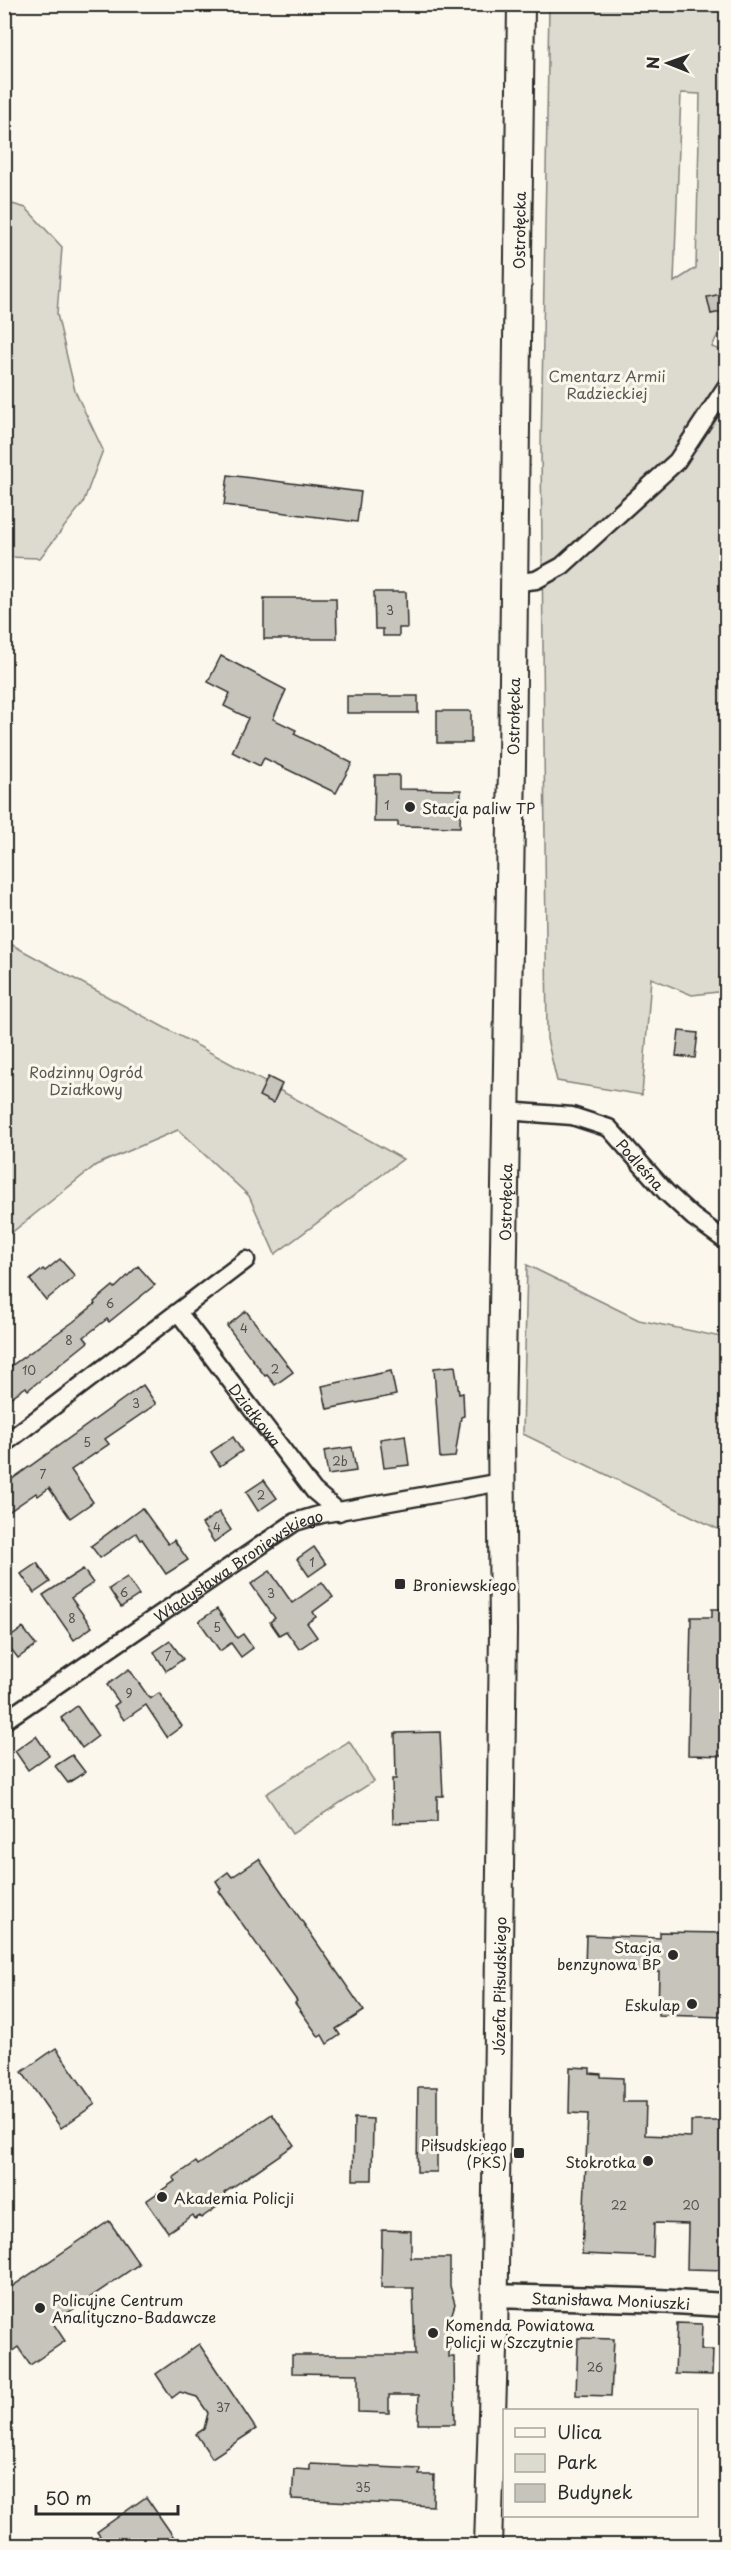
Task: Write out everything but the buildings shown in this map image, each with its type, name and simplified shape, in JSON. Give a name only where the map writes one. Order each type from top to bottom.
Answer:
[{"type":"main road","name":"Ostrołęcka","points":[[501,1428],[521,4]]},
{"type":"main road","name":"Józefa Piłsudskiego","points":[[488,2546],[494,2296],[503,1630],[501,1428]]},
{"type":"street","points":[[512,582],[536,579],[562,566],[570,559],[677,461],[726,387]]},
{"type":"street","name":"Podleśna","points":[[506,1111],[572,1116],[609,1128],[666,1192],[693,1218],[726,1241]]},
{"type":"street","points":[[4,1444],[246,1260]]},
{"type":"street","name":"Działkowa","points":[[178,1312],[314,1491],[339,1512]]},
{"type":"street","name":"Władysława Broniewskiego","points":[[4,1721],[284,1528],[310,1518],[501,1482]]},
{"type":"street","name":"Stanisława Moniuszki","points":[[494,2296],[726,2305]]},
{"type":"green space","name":"Cmentarz Armii Radzieckiej","points":[[549,5],[726,5],[726,317],[721,316],[725,318],[712,347],[726,352],[726,991],[692,995],[651,978],[642,1095],[557,1081],[547,1039],[541,448]],"holes":[[[681,93],[700,94],[696,268],[674,282]]]},
{"type":"green space","points":[[5,202],[26,208],[62,247],[57,314],[75,391],[103,450],[83,503],[40,558],[5,557]]},
{"type":"green space","name":"Rodzinny Ogród Działkowy","points":[[5,941],[403,1159],[275,1254],[249,1196],[178,1130],[96,1165],[5,1238]]},
{"type":"green space","points":[[527,1265],[639,1320],[726,1338],[726,1533],[523,1434]]},
{"type":"green space","points":[[349,1741],[374,1781],[292,1834],[266,1794]]},
{"type":"place","name":"Stacja paliw TP","points":[[410,807]]},
{"type":"place","name":"Broniewskiego","points":[[400,1584]]},
{"type":"place","name":"Stacja benzynowa BP","points":[[673,1955]]},
{"type":"place","name":"Eskulap","points":[[692,2004]]},
{"type":"place","name":"Piłsudskiego (PKS)","points":[[519,2153]]},
{"type":"place","name":"Stokrotka","points":[[648,2161]]},
{"type":"place","name":"Akademia Policji","points":[[162,2197]]},
{"type":"place","name":"Policyjne Centrum Analityczno-Badawcze","points":[[40,2308]]},
{"type":"place","name":"Komenda Powiatowa Policji w Szczytnie","points":[[433,2333]]}]
